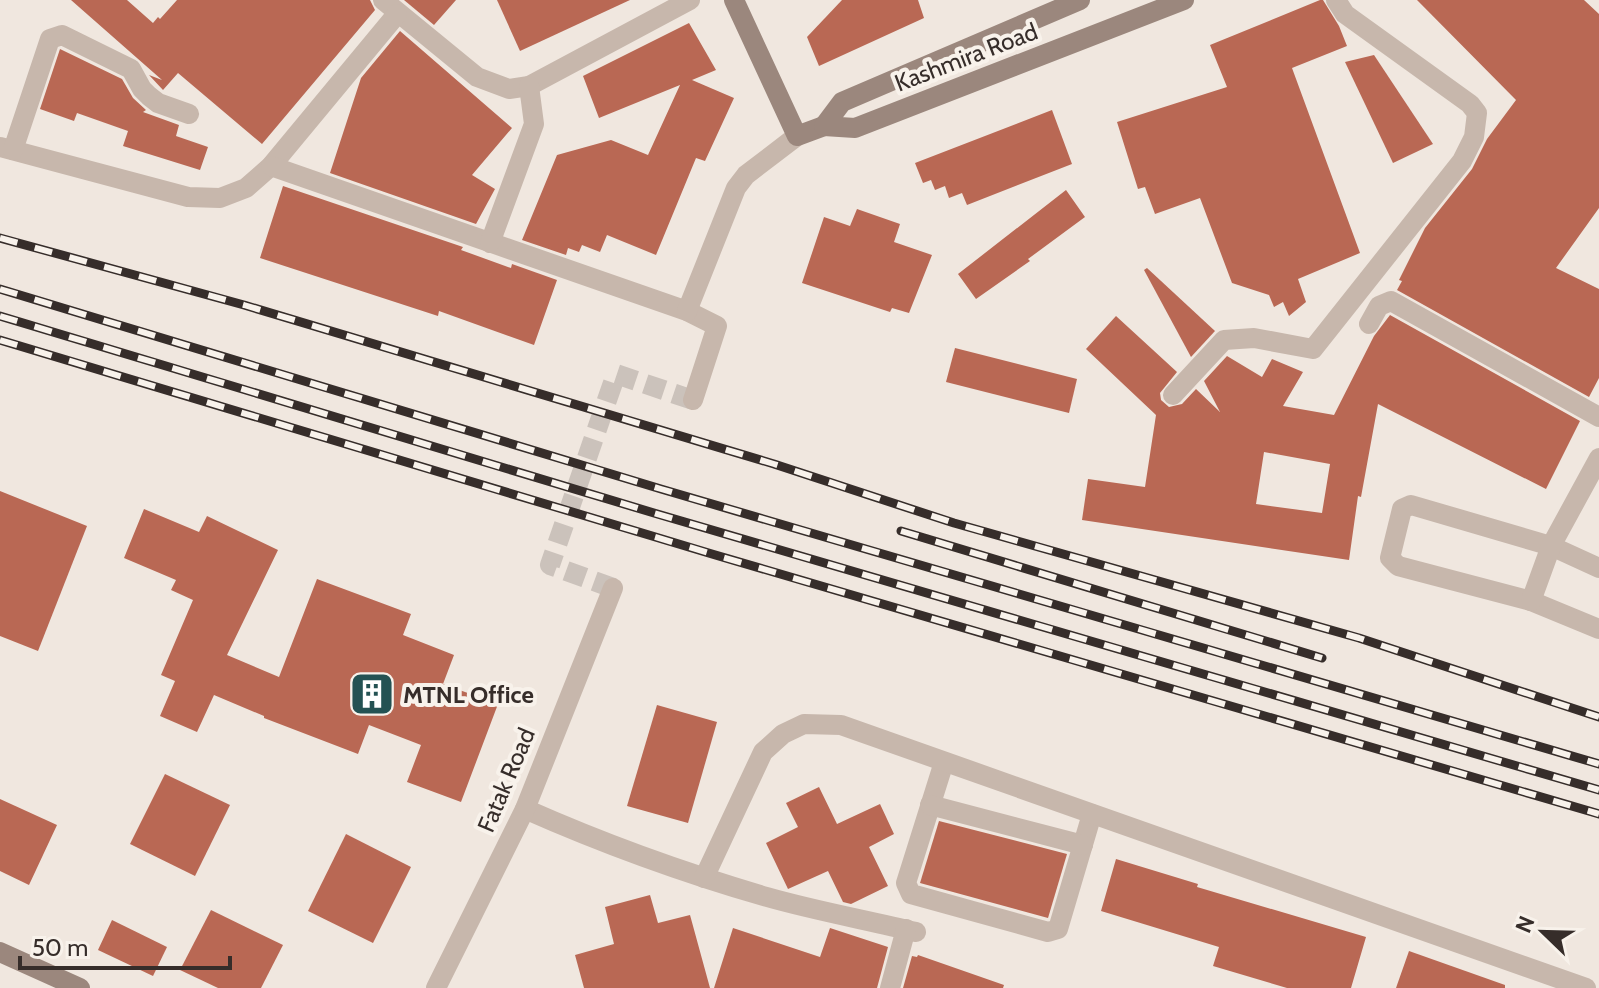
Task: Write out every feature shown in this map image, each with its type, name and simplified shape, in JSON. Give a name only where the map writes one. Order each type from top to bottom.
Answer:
[{"type":"main road","points":[[734,0],[797,136],[824,126],[855,128]]},
{"type":"main road","name":"Kashmira Road","points":[[842,102],[1080,0]]},
{"type":"main road","name":"Kashmira Road","points":[[855,128],[1184,0]]},
{"type":"main road","points":[[824,126],[842,102],[855,128]]},
{"type":"main road","points":[[0,952],[80,988]]},
{"type":"street","points":[[189,114],[158,103],[142,89],[131,69],[62,35],[50,39],[6,149],[188,197],[220,198],[246,188],[271,166],[390,7],[477,77],[509,89],[529,86],[690,0]]},
{"type":"street","points":[[1173,395],[1224,340],[1254,338],[1313,349],[1462,161],[1474,137],[1477,113],[1470,104],[1345,14],[1336,0]]},
{"type":"street","points":[[490,243],[534,124],[529,86]]},
{"type":"street","points":[[687,311],[736,188],[746,175],[797,136]]},
{"type":"street","points":[[271,166],[687,311],[717,326],[693,400]]},
{"type":"street","points":[[1369,324],[1379,306],[1391,301],[1599,417]]},
{"type":"street","points":[[1531,601],[1551,546],[1599,458]]},
{"type":"street","points":[[1599,568],[1551,546],[1411,505],[1402,509],[1390,558],[1398,566],[1531,601],[1599,629]]},
{"type":"street","name":"Fatak Road","points":[[436,988],[525,809],[613,588]]},
{"type":"street","points":[[704,878],[763,752],[783,734],[804,724],[841,725],[1586,988]]},
{"type":"street","points":[[944,762],[906,883],[911,894],[1048,932],[1058,929],[1092,814]]},
{"type":"street","points":[[930,805],[1083,845]]},
{"type":"street","points":[[525,809],[602,842],[704,878],[911,931],[890,988]]},
{"type":"building","points":[[71,0],[127,0],[153,23],[177,0],[370,0],[375,10],[262,144],[178,73],[163,90],[149,75],[162,80]]},
{"type":"building","points":[[404,0],[456,0],[434,25]]},
{"type":"building","points":[[497,0],[630,0],[520,51]]},
{"type":"building","points":[[842,0],[918,0],[924,18],[819,66],[807,37]]},
{"type":"building","points":[[1323,0],[1339,26],[1347,46],[1292,68],[1360,253],[1298,279],[1306,302],[1289,316],[1283,302],[1274,307],[1269,295],[1232,283],[1200,198],[1155,214],[1145,187],[1138,189],[1117,122],[1227,87],[1210,45]]},
{"type":"building","points":[[1417,0],[1584,0],[1599,14],[1599,208],[1556,268],[1599,289],[1599,378],[1589,397],[1397,290],[1425,228],[1472,169],[1487,139],[1516,100]]},
{"type":"building","points":[[689,23],[716,70],[692,80],[734,98],[705,161],[696,158],[656,255],[607,235],[600,252],[582,245],[579,252],[568,248],[566,255],[522,240],[557,155],[611,140],[648,155],[680,85],[599,118],[583,76]]},
{"type":"building","points":[[400,31],[512,128],[472,175],[495,189],[476,224],[330,173],[361,78]]},
{"type":"building","points":[[60,49],[122,79],[133,98],[146,110],[143,112],[179,125],[176,136],[208,147],[200,170],[123,146],[128,131],[77,113],[74,121],[40,109]]},
{"type":"building","points":[[1374,55],[1433,144],[1393,163],[1345,62]]},
{"type":"building","points":[[1052,110],[1072,164],[967,205],[962,193],[949,198],[945,186],[935,190],[931,180],[923,183],[915,163]]},
{"type":"building","points":[[283,186],[463,247],[461,250],[511,268],[512,264],[557,280],[534,345],[439,311],[438,316],[260,258]]},
{"type":"building","points":[[1066,190],[1085,217],[976,299],[958,274]]},
{"type":"building","points":[[857,209],[900,224],[894,242],[932,255],[909,313],[892,308],[890,312],[802,283],[824,217],[850,226]]},
{"type":"building","points":[[1147,268],[1215,331],[1191,357],[1144,270]]},
{"type":"building","points":[[1390,315],[1580,421],[1546,489],[1378,404],[1361,497],[1358,496],[1349,560],[1082,520],[1088,479],[1145,487],[1156,415],[1086,349],[1116,316],[1177,372],[1160,393],[1161,400],[1169,407],[1182,404],[1196,389],[1220,412],[1204,381],[1227,356],[1262,377],[1272,359],[1303,372],[1283,406],[1334,415],[1374,336]],"holes":[[[1264,452],[1330,464],[1322,513],[1256,504]]]},
{"type":"building","points":[[955,348],[1077,379],[1069,413],[946,382]]},
{"type":"building","points":[[0,491],[87,526],[38,651],[0,636]]},
{"type":"building","points":[[144,509],[199,532],[207,516],[278,550],[227,655],[279,677],[317,579],[411,614],[403,635],[454,655],[443,684],[498,704],[461,802],[407,782],[421,745],[369,725],[358,754],[214,695],[197,732],[160,716],[175,681],[161,675],[193,600],[171,590],[176,580],[124,558]]},
{"type":"building","points":[[657,705],[717,722],[688,823],[627,806]]},
{"type":"building","points":[[165,774],[230,805],[195,876],[130,844]]},
{"type":"building","points":[[819,787],[837,824],[880,804],[894,834],[869,847],[888,886],[851,904],[843,902],[828,871],[788,889],[766,843],[798,827],[786,803]]},
{"type":"building","points":[[0,799],[57,825],[29,885],[0,871]]},
{"type":"building","points":[[939,821],[1067,854],[1048,918],[920,883]]},
{"type":"building","points":[[346,834],[411,867],[373,943],[308,911]]},
{"type":"building","points":[[1116,859],[1198,884],[1197,887],[1366,937],[1351,988],[1287,988],[1213,966],[1219,947],[1101,911]]},
{"type":"building","points":[[650,895],[658,923],[690,915],[710,988],[584,988],[575,955],[614,944],[605,907]]},
{"type":"building","points":[[211,910],[283,945],[261,988],[218,988],[180,970]]},
{"type":"building","points":[[112,920],[167,947],[153,976],[98,950]]},
{"type":"building","points":[[733,928],[820,957],[830,928],[888,947],[877,988],[714,988]]},
{"type":"building","points":[[1409,951],[1505,985],[1505,988],[1396,988]]},
{"type":"building","points":[[918,955],[1004,985],[1003,988],[903,988],[912,956]]},
{"type":"tunnel","points":[[613,588],[550,565],[616,374],[693,400]]},
{"type":"railway","points":[[0,238],[244,305],[774,464],[954,523],[1359,638],[1599,717]]},
{"type":"railway","points":[[0,289],[661,489],[1599,764]]},
{"type":"railway","points":[[0,316],[654,513],[1599,790]]},
{"type":"railway","points":[[0,340],[712,554],[1599,814]]},
{"type":"railway","points":[[901,531],[1322,658]]},
{"type":"place","name":"MTNL Office","points":[[372,694]]}]
